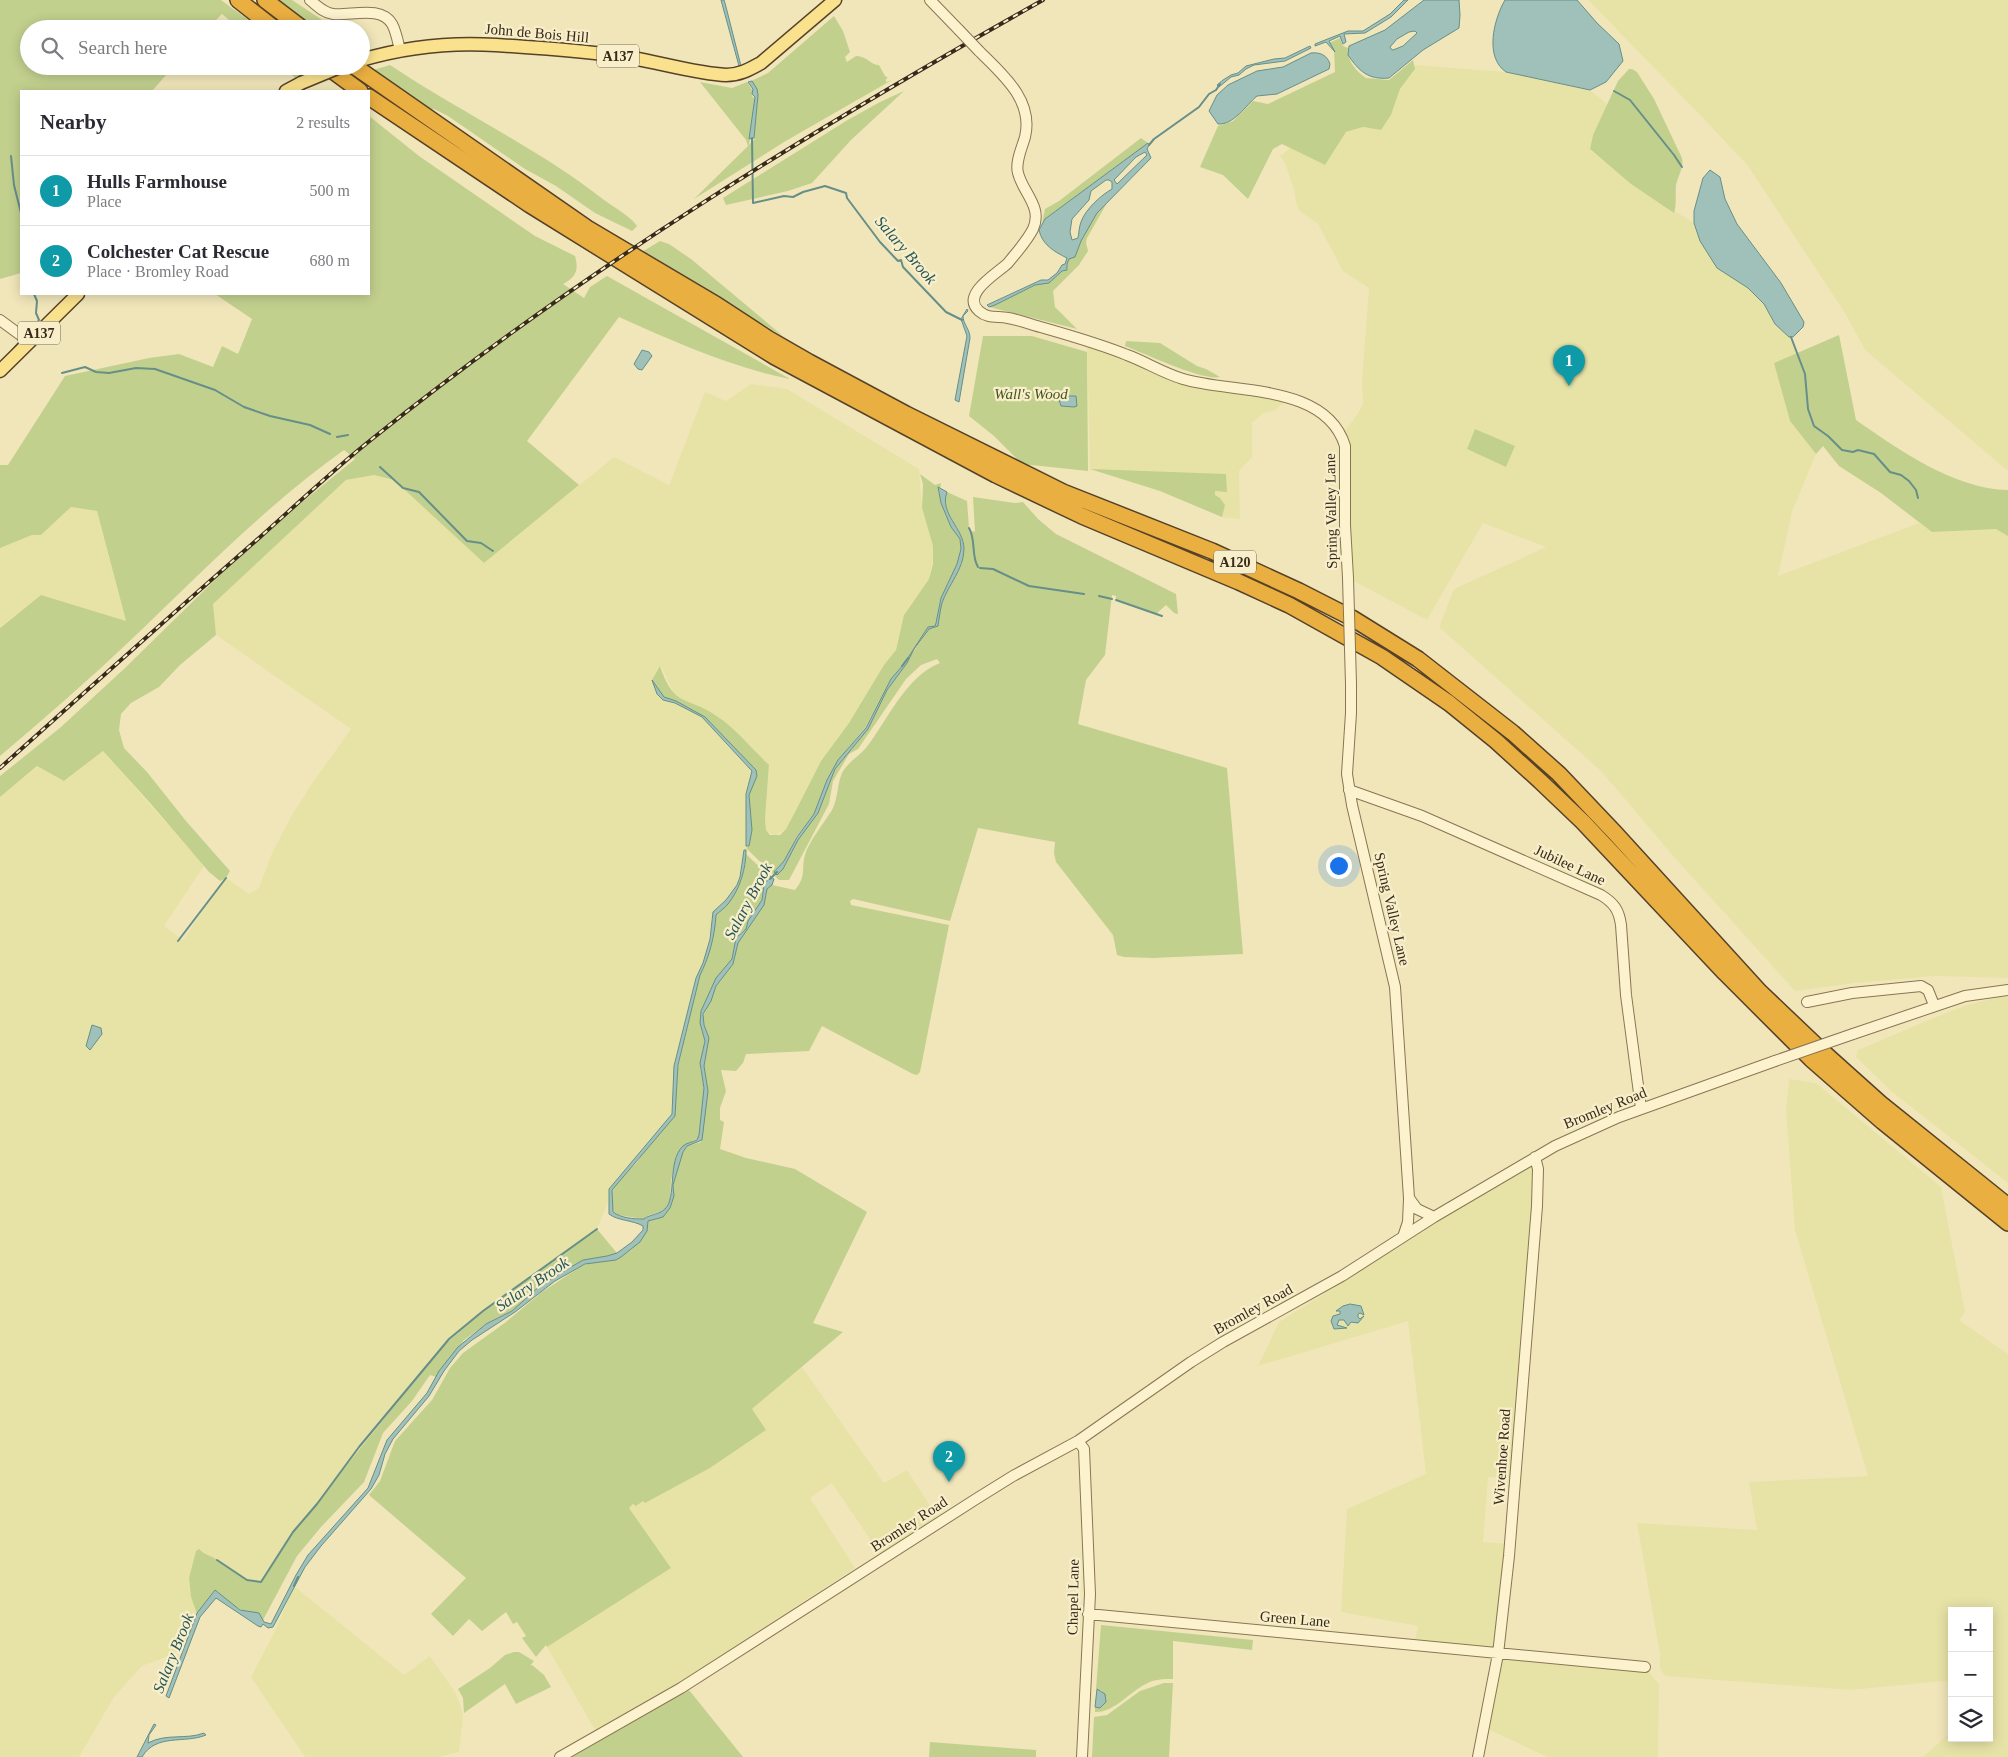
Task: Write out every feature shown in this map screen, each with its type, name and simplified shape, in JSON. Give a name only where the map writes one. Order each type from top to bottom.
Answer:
[{"type":"highway","points":[[238,0],[264,20]]},
{"type":"highway","points":[[265,0],[291,20]]},
{"type":"highway","points":[[338,75],[359,90]]},
{"type":"highway","name":"A120","points":[[367,75],[587,228],[793,352],[906,414],[1063,492],[1212,552],[1300,591],[1352,618],[1418,659],[1506,727],[1559,774],[1760,992],[1822,1051],[1880,1103],[2008,1206]]},
{"type":"highway","name":"A120","points":[[370,98],[530,205],[775,357],[996,475],[1082,516],[1289,605],[1382,657],[1448,703],[1496,741],[1583,822],[1725,973],[1811,1059],[1890,1128],[2008,1223]]},
{"type":"main road","name":"John de Bois Hill","points":[[370,58],[400,50],[447,44],[495,44],[615,56],[715,74],[738,74],[750,70],[761,62],[835,0]]},
{"type":"main road","points":[[288,90],[320,75]]},
{"type":"main road","name":"A137","points":[[0,371],[25,338],[77,295]]},
{"type":"street","points":[[310,0],[324,11],[333,14],[380,14],[388,18],[393,26],[400,50]]},
{"type":"street","name":"Spring Valley Lane","points":[[930,0],[1008,80],[1022,102],[1026,127],[1017,170],[1036,209],[1032,230],[1007,263],[981,285],[974,302],[977,309],[989,317],[1007,318],[1100,344],[1184,380],[1289,398],[1320,412],[1332,422],[1345,446],[1345,525],[1351,684],[1347,764],[1349,790],[1395,987],[1409,1198],[1408,1222],[1403,1237]]},
{"type":"street","points":[[2,324],[25,338]]},
{"type":"street","name":"Jubilee Lane","points":[[1349,790],[1414,813],[1511,854],[1601,895],[1615,906],[1621,924],[1626,995],[1642,1108]]},
{"type":"street","points":[[1807,1002],[1852,993],[1921,986],[1928,990],[1934,1005]]},
{"type":"street","name":"Bromley Road","points":[[560,1757],[681,1688],[976,1499],[1013,1476],[1078,1441],[1191,1362],[1342,1276],[1434,1217],[1535,1157],[1586,1130],[1775,1061],[1934,1005],[1977,993],[2008,990]]},
{"type":"street","name":"Wivenhoe Road","points":[[1478,1757],[1498,1654],[1509,1556],[1537,1206],[1538,1169],[1535,1157]]},
{"type":"street","points":[[1409,1198],[1417,1209],[1434,1217]]},
{"type":"street","name":"Chapel Lane","points":[[1078,1441],[1084,1449],[1088,1533],[1088,1614],[1082,1757]]},
{"type":"street","name":"Green Lane","points":[[1088,1614],[1645,1667]]},
{"type":"shaded area","points":[[1588,0],[2008,0],[2008,471],[1865,350],[1845,313],[1748,166]]},
{"type":"shaded area","points":[[1415,65],[1506,72],[1590,90],[1608,105],[1593,135],[1590,150],[1638,188],[1694,223],[1700,241],[1717,268],[1748,288],[1764,304],[1775,324],[1791,337],[1797,353],[1774,363],[1790,421],[1816,454],[1792,512],[1778,576],[1919,523],[1935,531],[1999,527],[2008,535],[2008,978],[1935,976],[1855,983],[1795,991],[1675,858],[1601,771],[1439,627],[1454,589],[1546,547],[1483,523],[1427,620],[1348,578],[1341,436],[1363,404],[1362,380],[1369,288],[1343,271],[1318,224],[1300,211],[1285,163],[1280,156],[1290,148],[1325,165],[1346,132],[1363,127],[1381,130],[1391,115],[1400,89],[1413,72]]},
{"type":"shaded area","points":[[1087,341],[1164,372],[1289,398],[1274,411],[1263,413],[1252,423],[1252,457],[1239,471],[1240,519],[1222,517],[1160,491],[1090,469]]},
{"type":"shaded area","points":[[751,384],[787,389],[919,469],[922,508],[934,555],[929,579],[907,610],[896,650],[849,723],[821,761],[786,829],[775,836],[766,831],[765,819],[769,768],[718,717],[683,701],[674,694],[661,666],[652,680],[662,695],[709,722],[757,776],[752,830],[738,891],[716,915],[712,925],[678,1065],[676,1113],[615,1185],[597,1229],[483,1311],[442,1347],[293,1532],[261,1582],[254,1583],[199,1549],[196,1551],[189,1581],[191,1597],[197,1614],[191,1632],[180,1649],[169,1656],[142,1666],[114,1697],[79,1757],[0,1757],[0,797],[38,766],[65,781],[103,751],[204,866],[164,926],[183,940],[225,877],[249,894],[259,888],[272,853],[292,815],[351,729],[216,635],[213,604],[346,480],[374,475],[394,480],[484,563],[614,457],[669,485],[705,392],[726,401]]},
{"type":"shaded area","points":[[71,507],[97,511],[126,622],[41,595],[0,627],[0,547],[30,535],[41,535]]},
{"type":"shaded area","points":[[1999,997],[2008,997],[2008,1183],[1891,1091],[1856,1057],[1858,1050],[1931,1019],[1964,1006]]},
{"type":"shaded area","points":[[1789,1079],[1816,1083],[1941,1187],[1965,1312],[1959,1320],[2008,1354],[2008,1757],[1923,1757],[1948,1735],[1948,1742],[1993,1742],[1993,1607],[1948,1607],[1948,1682],[1850,1690],[1665,1676],[1660,1668],[1660,1654],[1637,1523],[1757,1530],[1749,1482],[1868,1476],[1795,1230],[1786,1110]]},
{"type":"shaded area","points":[[1535,1157],[1515,1478],[1488,1477],[1483,1542],[1510,1544],[1498,1654],[1414,1646],[1418,1626],[1341,1612],[1347,1509],[1426,1474],[1408,1321],[1258,1366],[1279,1322],[1423,1232],[1434,1217]]},
{"type":"shaded area","points":[[802,1367],[884,1483],[907,1470],[938,1518],[880,1554],[832,1483],[810,1498],[855,1568],[677,1684],[595,1730],[547,1647],[671,1568],[629,1508],[634,1504],[661,1494],[710,1468],[765,1430],[752,1409]]},
{"type":"shaded area","points":[[294,1586],[404,1675],[430,1656],[455,1692],[461,1707],[463,1716],[459,1752],[439,1757],[305,1757],[251,1677],[276,1629]]},
{"type":"shaded area","points":[[1498,1654],[1646,1669],[1659,1684],[1658,1757],[1547,1757],[1484,1727]]},
{"type":"green space","points":[[0,0],[221,0],[249,20],[229,20],[222,14],[216,20],[20,20],[20,75],[166,75],[153,90],[20,90],[20,273],[0,279]]},
{"type":"green space","points":[[268,0],[292,0],[322,20],[293,20]]},
{"type":"green space","points":[[834,16],[843,31],[850,52],[845,57],[847,62],[856,56],[862,57],[879,65],[888,78],[886,82],[892,80],[784,142],[694,199],[748,146],[746,140],[700,82],[732,88],[747,82],[753,91],[752,96],[755,99],[749,145],[754,140],[758,97],[751,81],[768,73]]},
{"type":"green space","points":[[1340,38],[1343,46],[1348,48],[1349,57],[1353,65],[1366,78],[1389,80],[1413,60],[1415,69],[1400,89],[1391,115],[1381,130],[1363,127],[1346,132],[1325,165],[1282,144],[1273,149],[1248,199],[1223,175],[1200,167],[1218,126],[1233,121],[1253,101],[1268,104],[1335,72],[1334,50],[1329,43]]},
{"type":"green space","points":[[390,65],[553,164],[626,215],[637,226],[632,231],[595,213],[556,186],[525,169],[448,116],[434,109],[427,110],[370,74],[370,71]]},
{"type":"green space","points":[[1629,69],[1637,72],[1654,99],[1682,158],[1682,169],[1676,185],[1674,213],[1631,184],[1590,149],[1593,135],[1618,81]]},
{"type":"green space","points":[[292,75],[308,75],[297,80]]},
{"type":"green space","points":[[904,91],[851,140],[812,183],[788,191],[726,205],[723,198],[846,121]]},
{"type":"green space","points":[[370,117],[419,156],[535,236],[575,256],[577,265],[574,276],[563,284],[584,298],[590,287],[607,276],[790,379],[724,361],[619,317],[527,441],[579,485],[484,563],[394,480],[374,475],[346,480],[213,604],[216,635],[180,665],[159,687],[131,703],[121,714],[119,730],[124,748],[147,772],[186,821],[230,871],[226,878],[220,881],[209,872],[103,751],[64,781],[37,766],[0,797],[0,776],[61,727],[125,668],[231,564],[279,521],[355,459],[344,450],[289,493],[236,539],[134,637],[0,756],[0,628],[41,595],[126,621],[97,511],[71,507],[41,535],[32,535],[0,548],[0,465],[8,465],[65,376],[149,358],[179,354],[213,367],[222,346],[238,354],[252,319],[216,295],[370,295]]},
{"type":"green space","points":[[1141,138],[1148,143],[1042,223],[1045,209],[1059,201]]},
{"type":"green space","points":[[1107,203],[1087,238],[1088,251],[1079,265],[1053,291],[1055,307],[1077,329],[989,307],[1035,285],[1047,283],[1062,271],[1068,269],[1066,264],[1069,258],[1097,213]]},
{"type":"green space","points":[[660,241],[669,244],[691,259],[783,336],[640,253]]},
{"type":"green space","points":[[1839,335],[1856,420],[1928,466],[1968,483],[2008,490],[2008,536],[1996,529],[1932,532],[1881,493],[1839,466],[1823,446],[1816,454],[1790,421],[1774,363]]},
{"type":"green space","name":"Wall's Wood","points":[[983,336],[1032,336],[1087,352],[1088,471],[1022,464],[994,436],[969,416]]},
{"type":"green space","points":[[1126,341],[1160,343],[1197,366],[1220,377],[1201,375],[1174,366],[1125,346]]},
{"type":"green space","points":[[1475,429],[1515,446],[1506,467],[1467,449]]},
{"type":"green space","points":[[1090,469],[1226,474],[1227,492],[1215,491],[1215,495],[1225,505],[1222,517],[1160,491]]},
{"type":"green space","points":[[920,474],[935,485],[941,483],[940,489],[938,488],[941,503],[951,527],[960,539],[961,549],[957,564],[941,598],[935,626],[928,627],[904,664],[891,679],[865,728],[838,760],[827,780],[814,814],[796,837],[784,861],[774,873],[777,875],[785,866],[798,840],[818,813],[835,769],[868,729],[887,690],[929,629],[938,626],[941,606],[959,570],[964,549],[960,534],[946,507],[947,492],[967,501],[971,533],[975,532],[973,497],[1015,503],[1023,502],[1038,519],[1056,534],[1176,594],[1178,614],[1174,613],[1166,605],[1156,614],[1116,600],[1116,596],[1112,595],[1105,655],[1086,680],[1078,724],[1227,768],[1243,954],[1153,958],[1117,955],[1113,935],[1056,862],[1054,853],[1055,842],[978,828],[950,921],[853,899],[850,901],[851,905],[949,925],[920,1072],[917,1075],[913,1074],[822,1026],[809,1051],[746,1054],[743,1063],[736,1071],[721,1070],[726,1091],[720,1108],[720,1120],[724,1122],[720,1149],[746,1158],[795,1169],[867,1212],[813,1323],[843,1332],[752,1409],[766,1430],[710,1468],[645,1503],[643,1501],[636,1506],[633,1504],[629,1508],[671,1568],[547,1647],[546,1645],[536,1657],[522,1638],[526,1636],[517,1622],[513,1624],[506,1612],[482,1631],[469,1619],[453,1636],[431,1614],[466,1578],[369,1495],[380,1481],[395,1441],[432,1400],[450,1368],[463,1353],[506,1322],[542,1292],[580,1267],[590,1263],[616,1260],[632,1249],[647,1228],[648,1221],[663,1217],[674,1192],[673,1185],[683,1152],[687,1146],[701,1142],[708,1091],[704,1066],[709,1038],[703,1016],[716,986],[733,964],[738,943],[764,905],[767,889],[772,885],[795,890],[799,884],[803,875],[806,852],[832,810],[844,769],[866,748],[907,688],[928,669],[940,663],[937,659],[921,665],[906,679],[858,749],[849,754],[833,781],[829,804],[789,880],[779,880],[746,848],[749,846],[752,830],[749,795],[753,768],[705,717],[664,698],[652,680],[660,666],[671,689],[677,696],[708,710],[724,721],[769,765],[765,819],[766,830],[770,835],[780,835],[786,829],[821,761],[849,723],[884,665],[896,650],[904,615],[929,579],[933,564],[933,546],[922,508],[923,484]]},
{"type":"green space","points":[[746,854],[770,877],[764,885],[762,900],[748,921],[746,929],[740,933],[735,943],[732,959],[713,985],[701,1011],[700,1023],[705,1041],[700,1067],[704,1088],[699,1138],[683,1146],[678,1154],[671,1180],[670,1201],[666,1209],[649,1215],[644,1219],[618,1215],[612,1210],[612,1192],[615,1185],[637,1162],[649,1145],[675,1116],[678,1067],[700,975],[711,946],[716,915],[728,904],[739,887],[745,867]]},
{"type":"green space","points":[[597,1229],[617,1253],[583,1260],[542,1284],[512,1311],[486,1324],[464,1340],[436,1377],[430,1375],[412,1401],[383,1433],[364,1482],[321,1527],[297,1556],[263,1620],[257,1613],[245,1611],[234,1606],[215,1590],[197,1614],[191,1597],[189,1578],[196,1551],[199,1549],[244,1578],[261,1582],[293,1532],[442,1347],[483,1311]]},
{"type":"green space","points":[[1101,1625],[1253,1640],[1252,1650],[1173,1641],[1173,1679],[1149,1682],[1115,1706],[1095,1712],[1095,1707],[1098,1708],[1102,1691],[1096,1689]]},
{"type":"green space","points":[[519,1652],[534,1661],[530,1666],[532,1665],[544,1675],[551,1687],[516,1704],[505,1684],[464,1713],[463,1698],[458,1689],[490,1668],[505,1655]]},
{"type":"green space","points":[[1164,1683],[1173,1683],[1169,1757],[1092,1757],[1094,1717],[1107,1715],[1140,1691]]},
{"type":"green space","points":[[689,1690],[743,1757],[572,1757],[587,1748]]},
{"type":"green space","points":[[930,1742],[1036,1750],[1036,1757],[929,1757]]},
{"type":"water","points":[[721,0],[724,0],[725,3],[741,66],[739,66]]},
{"type":"water","points":[[1404,0],[1408,0],[1391,17],[1365,33],[1344,34],[1346,42],[1343,44],[1340,36],[1329,41],[1335,52],[1326,42],[1315,46],[1315,44],[1348,31],[1363,31],[1390,14]]},
{"type":"water","points":[[1424,0],[1459,0],[1459,28],[1423,50],[1389,78],[1375,78],[1356,66],[1348,55],[1349,46],[1385,30]],"holes":[[[1415,31],[1417,33],[1403,46],[1391,49],[1390,47],[1397,39],[1409,32]]]},
{"type":"water","points":[[1505,0],[1577,0],[1619,44],[1623,61],[1606,82],[1590,90],[1506,72],[1499,65],[1493,48],[1497,17]]},
{"type":"water","points":[[1310,46],[1311,48],[1285,61],[1254,65],[1239,75],[1231,77],[1219,87],[1217,85],[1246,66],[1285,58]]},
{"type":"water","points":[[1311,53],[1325,56],[1330,64],[1329,69],[1277,94],[1257,96],[1239,114],[1224,123],[1218,124],[1209,111],[1217,95],[1228,85],[1257,71],[1283,67]]},
{"type":"water","points":[[752,81],[758,95],[754,138],[749,139],[755,97],[752,94],[753,89],[748,82]]},
{"type":"water","points":[[1148,143],[1147,149],[1151,158],[1097,213],[1081,241],[1075,257],[1069,259],[1067,270],[1062,271],[1049,283],[1035,285],[989,307],[987,305],[1041,280],[1048,280],[1065,264],[1067,258],[1043,240],[1039,230],[1045,219]],"holes":[[[1145,152],[1147,155],[1117,184],[1114,180],[1136,157]],[[1106,180],[1112,182],[1112,189],[1098,199],[1090,208],[1083,217],[1078,238],[1072,240],[1070,232],[1072,219],[1089,200],[1091,191]]]},
{"type":"water","points":[[1710,170],[1720,177],[1725,199],[1737,224],[1781,283],[1804,322],[1803,327],[1793,337],[1789,337],[1775,324],[1764,304],[1748,288],[1717,268],[1700,241],[1694,223],[1694,211],[1703,178]]},
{"type":"water","points":[[967,309],[968,311],[963,316],[970,338],[959,402],[955,400],[967,336],[961,319]]},
{"type":"water","points":[[642,350],[649,352],[652,356],[642,370],[638,369],[634,364]]},
{"type":"water","points":[[1063,396],[1076,396],[1077,406],[1061,406],[1059,400]]},
{"type":"water","points":[[938,487],[947,492],[946,507],[963,541],[964,549],[959,570],[942,603],[938,626],[929,629],[914,649],[907,663],[887,690],[868,729],[835,769],[818,813],[798,840],[783,869],[777,875],[774,872],[784,861],[797,837],[814,814],[827,780],[838,760],[866,728],[891,679],[904,664],[928,627],[935,626],[941,598],[957,564],[961,549],[960,539],[951,527],[941,503]]},
{"type":"water","points":[[652,680],[664,697],[676,701],[705,717],[756,770],[757,776],[749,795],[752,830],[749,846],[746,846],[746,794],[752,771],[702,717],[675,703],[663,700],[657,694]]},
{"type":"water","points":[[744,850],[746,850],[746,857],[741,879],[732,898],[716,915],[711,946],[700,975],[678,1065],[675,1116],[612,1190],[613,1212],[623,1217],[644,1219],[663,1211],[669,1204],[673,1170],[678,1153],[684,1145],[697,1140],[699,1135],[704,1088],[700,1063],[705,1041],[700,1023],[701,1011],[716,978],[732,959],[736,938],[746,929],[748,921],[762,900],[764,885],[770,876],[774,879],[772,885],[767,889],[764,905],[738,943],[733,964],[716,986],[711,1001],[703,1014],[704,1025],[709,1038],[704,1066],[708,1091],[702,1140],[687,1146],[683,1152],[673,1185],[674,1196],[670,1208],[663,1217],[648,1221],[647,1231],[640,1242],[621,1257],[616,1260],[585,1264],[555,1281],[459,1351],[429,1396],[393,1439],[385,1454],[379,1475],[371,1489],[305,1567],[273,1627],[268,1628],[263,1624],[261,1627],[258,1626],[216,1598],[200,1617],[169,1698],[166,1696],[197,1613],[215,1590],[240,1610],[259,1613],[264,1622],[271,1624],[308,1555],[368,1488],[387,1440],[427,1393],[439,1371],[458,1347],[486,1324],[512,1311],[542,1284],[583,1260],[617,1253],[632,1242],[643,1230],[643,1226],[639,1224],[609,1214],[609,1189],[672,1114],[674,1066],[696,978],[703,963],[710,939],[713,912],[726,900],[737,885]]},
{"type":"water","points":[[92,1025],[101,1028],[102,1034],[90,1050],[86,1046]]},
{"type":"water","points":[[1350,1304],[1361,1306],[1364,1315],[1360,1313],[1358,1317],[1360,1319],[1364,1316],[1358,1323],[1351,1322],[1348,1326],[1344,1320],[1339,1320],[1337,1325],[1347,1328],[1334,1329],[1331,1321],[1333,1316],[1340,1314],[1340,1311],[1336,1311]]},
{"type":"water","points":[[1097,1689],[1105,1694],[1106,1702],[1100,1708],[1095,1707]]},
{"type":"water","points":[[154,1724],[156,1725],[149,1735],[148,1743],[169,1737],[204,1733],[206,1735],[198,1738],[163,1742],[148,1750],[142,1757],[137,1757]]},
{"type":"waterway","points":[[1149,145],[1154,139],[1199,107],[1220,84]]},
{"type":"waterway","points":[[1614,91],[1630,100],[1682,167]]},
{"type":"waterway","name":"Salary Brook","points":[[752,138],[753,203],[784,196],[793,197],[825,186],[846,193],[847,198],[880,242],[898,261],[901,260],[903,267],[946,312],[962,320]]},
{"type":"waterway","points":[[11,156],[14,185],[20,209]]},
{"type":"waterway","points":[[34,295],[37,301],[36,313],[39,320],[35,325]]},
{"type":"waterway","points":[[1791,337],[1805,374],[1808,409],[1814,426],[1828,436],[1842,450],[1853,452],[1858,450],[1874,454],[1890,472],[1901,475],[1909,481],[1916,490],[1918,498]]},
{"type":"waterway","points":[[10,353],[21,340]]},
{"type":"waterway","points":[[62,373],[85,367],[96,372],[109,373],[136,368],[155,369],[215,390],[244,407],[270,416],[310,425],[330,434]]},
{"type":"waterway","points":[[337,437],[348,435]]},
{"type":"waterway","points":[[380,467],[403,488],[419,492],[467,541],[481,543],[493,551]]},
{"type":"waterway","points":[[969,528],[978,567]]},
{"type":"waterway","points":[[980,568],[993,569],[1029,586],[1084,594]]},
{"type":"waterway","points":[[1099,596],[1112,599]]},
{"type":"waterway","points":[[1116,600],[1162,616]]},
{"type":"waterway","name":"Salary Brook","points":[[902,666],[908,658]]},
{"type":"waterway","name":"Salary Brook","points":[[770,879],[777,872]]},
{"type":"waterway","points":[[178,941],[226,878]]},
{"type":"waterway","points":[[217,1560],[247,1580],[261,1582],[293,1532],[317,1504],[359,1447],[449,1339],[483,1311],[597,1229]]},
{"type":"waterway","name":"Salary Brook","points":[[294,1586],[298,1577]]},
{"type":"railway","points":[[0,768],[343,463],[451,377],[532,318],[698,206],[869,100],[1043,0]]},
{"type":"place","name":"Hulls Farmhouse","points":[[1569,386]]},
{"type":"place","name":"Colchester Cat Rescue","points":[[949,1482]]}]
